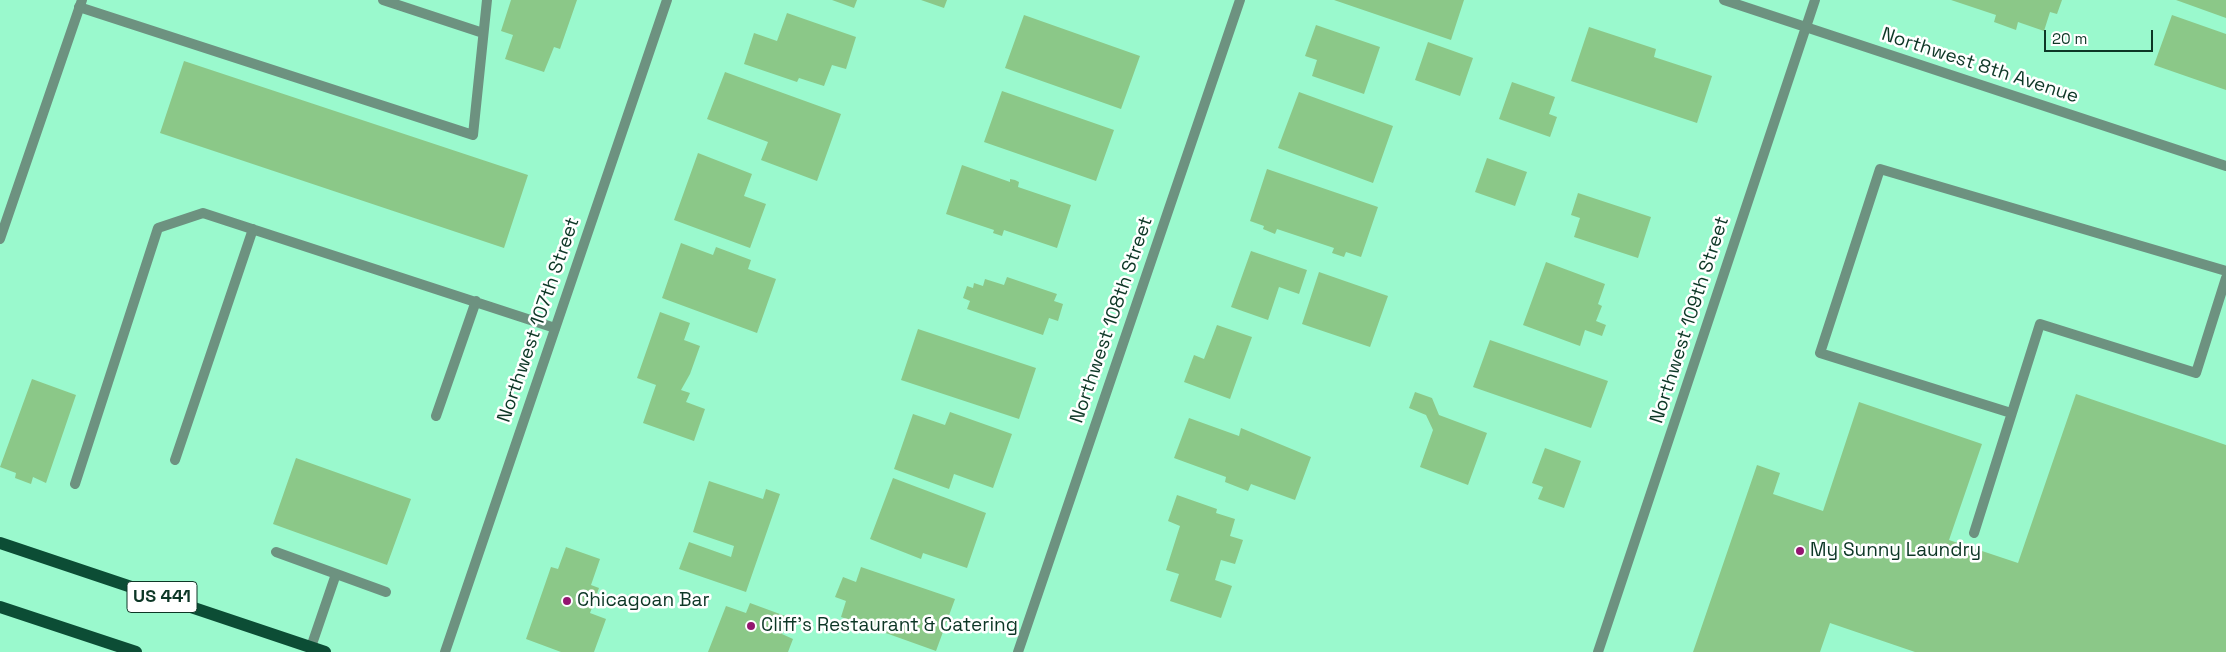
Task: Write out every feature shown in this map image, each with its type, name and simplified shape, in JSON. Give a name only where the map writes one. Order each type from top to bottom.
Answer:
[{"type":"main road","name":"US 441","points":[[0,543],[325,652]]},
{"type":"main road","points":[[0,607],[136,652]]},
{"type":"street","points":[[382,0],[483,33]]},
{"type":"street","points":[[0,239],[81,4],[473,135],[487,0]]},
{"type":"street","name":"Northwest 107th Street","points":[[445,652],[667,0]]},
{"type":"street","name":"Northwest 108th Street","points":[[1018,652],[1240,0]]},
{"type":"street","name":"Northwest 8th Avenue","points":[[1724,0],[2226,166]]},
{"type":"street","name":"Northwest 109th Street","points":[[1598,652],[1815,0]]},
{"type":"street","points":[[2011,414],[1820,354],[1880,169],[2226,271]]},
{"type":"street","points":[[75,484],[158,228],[203,213],[555,328]]},
{"type":"street","points":[[176,460],[253,229]]},
{"type":"street","points":[[1974,533],[2040,324],[2196,373],[2226,278]]},
{"type":"street","points":[[436,416],[476,302]]},
{"type":"street","points":[[276,552],[386,592]]},
{"type":"street","points":[[311,648],[336,574]]},
{"type":"building","points":[[511,0],[577,0],[560,49],[554,47],[544,72],[505,59],[513,35],[501,31]]},
{"type":"building","points":[[832,0],[857,0],[854,8]]},
{"type":"building","points":[[921,0],[947,0],[944,8]]},
{"type":"building","points":[[1334,0],[1464,0],[1451,40]]},
{"type":"building","points":[[1951,0],[2062,0],[2057,14],[2050,12],[2044,31],[2018,22],[2016,30],[1994,22],[1996,15]]},
{"type":"building","points":[[2176,0],[2226,0],[2226,18]]},
{"type":"building","points":[[787,13],[856,37],[846,69],[832,65],[824,86],[799,78],[797,82],[744,64],[754,33],[777,41]]},
{"type":"building","points":[[1024,15],[1140,56],[1121,109],[1005,68]]},
{"type":"building","points":[[2172,15],[2226,34],[2226,90],[2154,65]]},
{"type":"building","points":[[1316,25],[1380,47],[1364,94],[1312,76],[1317,60],[1305,56]]},
{"type":"building","points":[[1589,27],[1656,49],[1654,57],[1712,76],[1697,123],[1571,81]]},
{"type":"building","points":[[1428,42],[1473,58],[1460,96],[1415,80]]},
{"type":"building","points":[[184,61],[528,175],[504,248],[160,133]]},
{"type":"building","points":[[725,72],[841,114],[817,181],[761,160],[768,142],[707,119]]},
{"type":"building","points":[[1512,82],[1555,97],[1549,114],[1557,117],[1550,137],[1499,119]]},
{"type":"building","points":[[1002,91],[1114,130],[1096,181],[984,142]]},
{"type":"building","points":[[1299,92],[1393,126],[1373,183],[1278,148]]},
{"type":"building","points":[[698,153],[752,174],[744,196],[766,204],[750,248],[674,220]]},
{"type":"building","points":[[1487,158],[1527,172],[1515,206],[1475,192]]},
{"type":"building","points":[[962,165],[1010,182],[1010,179],[1015,180],[1019,182],[1018,187],[1071,205],[1057,248],[1004,230],[1002,236],[993,233],[994,230],[946,214]]},
{"type":"building","points":[[1267,169],[1378,207],[1361,257],[1346,252],[1344,257],[1332,253],[1334,248],[1277,229],[1275,234],[1263,229],[1264,226],[1250,221]]},
{"type":"building","points":[[1578,193],[1651,217],[1638,258],[1574,237],[1580,218],[1571,215]]},
{"type":"building","points":[[681,243],[713,255],[716,247],[751,260],[748,269],[776,279],[757,333],[662,298]]},
{"type":"building","points":[[1251,251],[1307,270],[1299,294],[1279,287],[1268,320],[1231,307]]},
{"type":"building","points":[[1546,262],[1605,284],[1598,304],[1602,306],[1596,321],[1606,325],[1602,336],[1585,330],[1580,346],[1523,325]]},
{"type":"building","points":[[1319,272],[1388,296],[1370,347],[1302,324]]},
{"type":"building","points":[[1007,277],[1057,294],[1054,301],[1063,304],[1058,321],[1049,318],[1043,335],[967,309],[970,301],[963,298],[967,286],[973,288],[974,283],[983,286],[985,279],[1004,285]]},
{"type":"building","points":[[660,312],[690,323],[684,340],[700,346],[690,374],[681,390],[690,393],[686,402],[705,409],[694,441],[643,423],[656,385],[637,378]]},
{"type":"building","points":[[1217,325],[1252,337],[1230,399],[1184,382],[1194,355],[1204,359]]},
{"type":"building","points":[[918,329],[1036,368],[1019,419],[901,380]]},
{"type":"building","points":[[1490,340],[1608,381],[1591,428],[1473,387]]},
{"type":"building","points":[[32,379],[76,395],[46,483],[33,477],[31,484],[15,478],[16,473],[0,467]]},
{"type":"building","points":[[1415,392],[1432,398],[1439,415],[1487,433],[1468,485],[1420,467],[1433,430],[1426,415],[1409,408]]},
{"type":"building","points":[[2076,394],[2226,445],[2226,652],[1915,652],[1830,623],[1820,652],[1693,652],[1757,465],[1780,473],[1773,494],[1823,511],[1859,402],[1982,444],[1949,540],[2018,563]]},
{"type":"building","points":[[950,412],[1012,434],[993,488],[954,474],[949,489],[894,469],[913,414],[945,425]]},
{"type":"building","points":[[1189,418],[1239,436],[1241,428],[1311,457],[1295,500],[1251,484],[1248,491],[1225,482],[1226,477],[1174,458]]},
{"type":"building","points":[[1545,448],[1581,461],[1564,508],[1538,499],[1543,487],[1532,483]]},
{"type":"building","points":[[296,458],[411,499],[387,565],[273,524]]},
{"type":"building","points":[[893,478],[986,513],[967,568],[923,553],[921,559],[870,539]]},
{"type":"building","points":[[709,481],[763,499],[766,489],[780,494],[746,592],[679,569],[689,542],[731,557],[734,546],[693,532]]},
{"type":"building","points":[[1177,495],[1217,509],[1216,513],[1235,519],[1230,536],[1243,540],[1235,564],[1221,560],[1215,580],[1232,586],[1221,618],[1170,601],[1179,574],[1166,570],[1180,526],[1168,521]]},
{"type":"building","name":"Chicagoan Bar","points":[[566,547],[600,559],[591,585],[599,588],[590,613],[606,619],[594,652],[561,652],[526,639],[551,567],[558,569]]},
{"type":"building","points":[[861,567],[955,599],[936,651],[841,617],[846,601],[835,597],[843,577],[856,582]]},
{"type":"building","name":"Cliff's Restaurant & Catering","points":[[750,603],[788,617],[782,634],[793,639],[788,652],[708,652],[726,606],[746,613]]},
{"type":"place","name":"My Sunny Laundry","points":[[1800,551]]},
{"type":"place","name":"Chicagoan Bar","points":[[567,601]]},
{"type":"place","name":"Cliff's Restaurant & Catering","points":[[751,626]]}]
